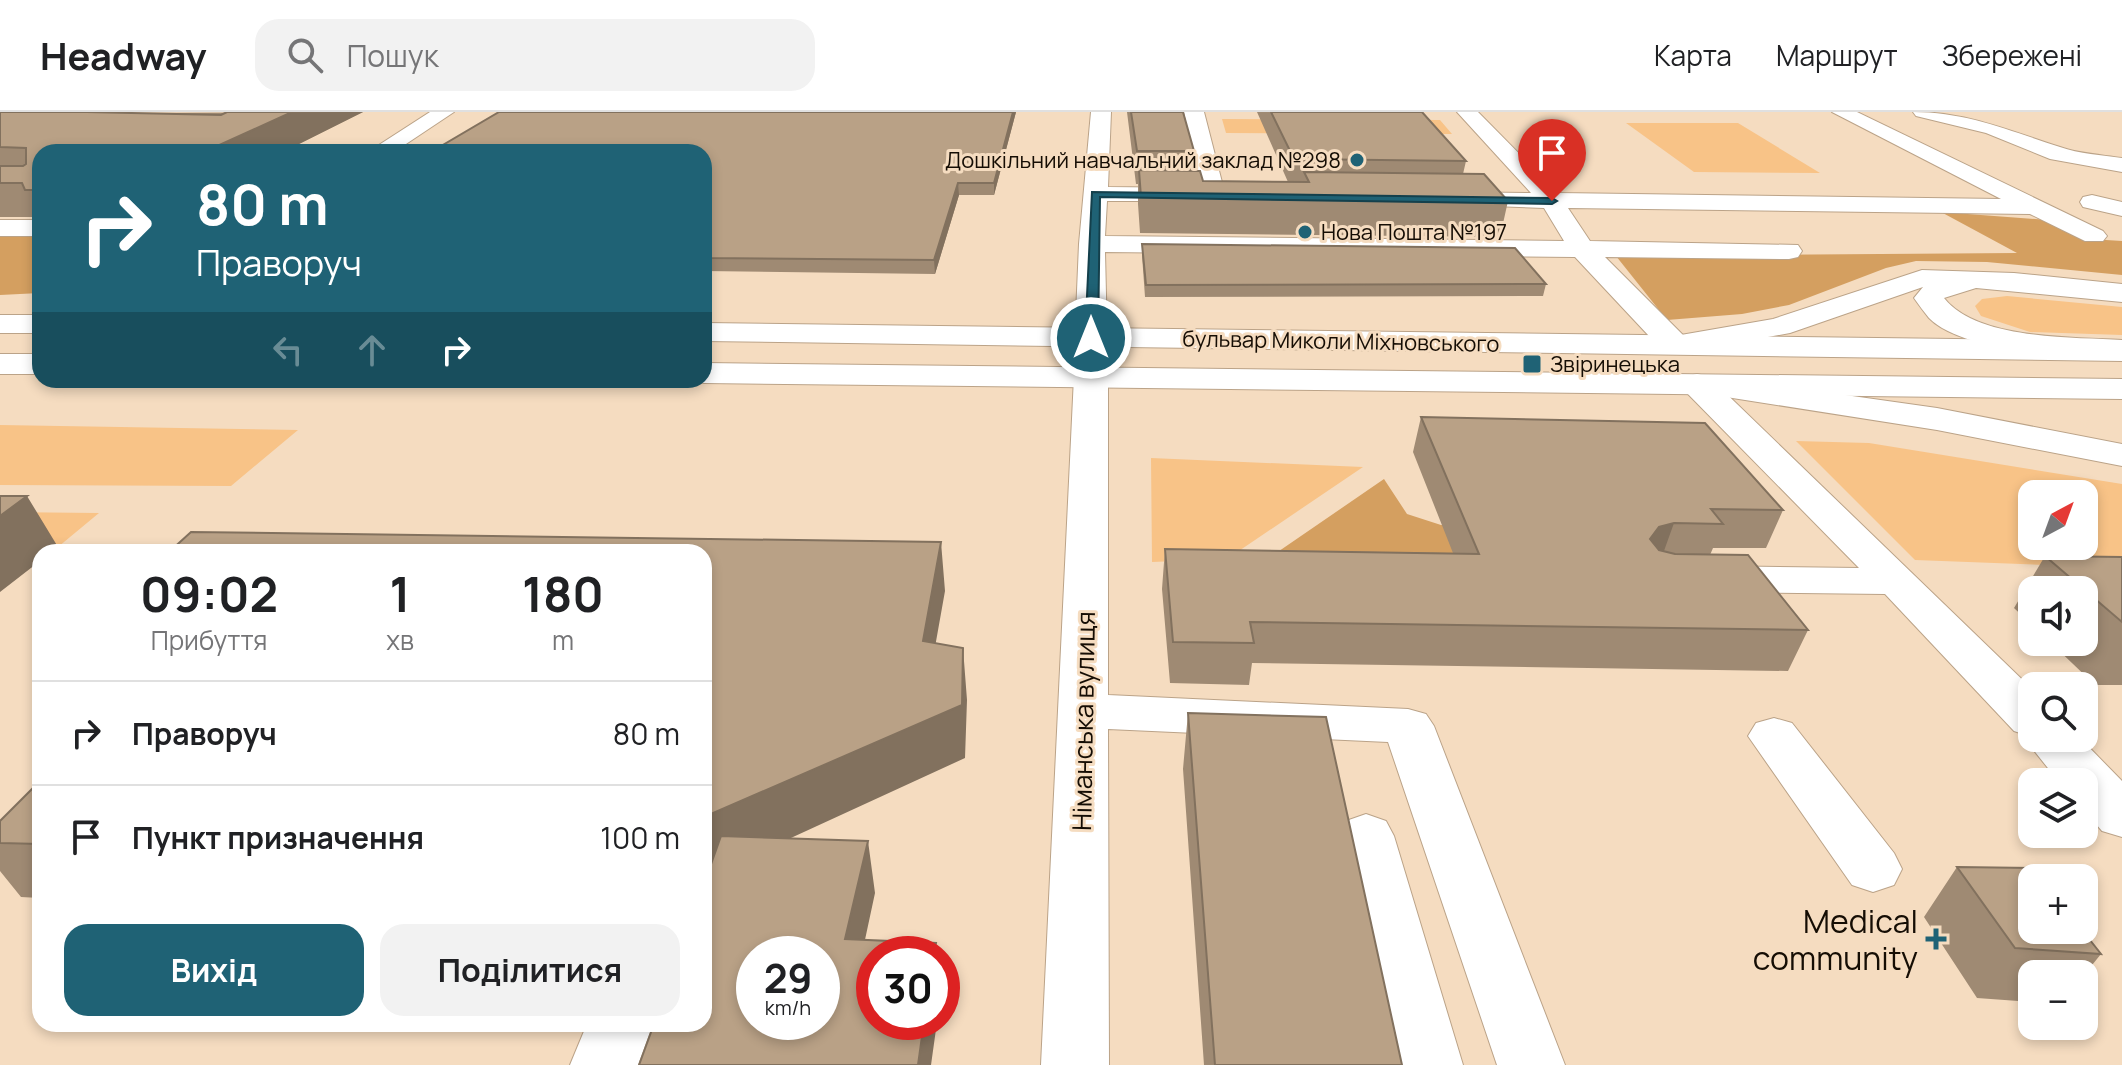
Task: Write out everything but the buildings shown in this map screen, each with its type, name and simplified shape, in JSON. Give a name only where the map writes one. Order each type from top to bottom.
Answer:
[{"type":"main road","points":[[392,144],[444,112]]},
{"type":"main road","name":"Німанська вулиця","points":[[1075,1065],[1092,244],[1101,112]]},
{"type":"main road","points":[[1194,112],[1213,194]]},
{"type":"main road","points":[[1467,112],[1552,201],[1581,248],[1675,345],[1779,327],[1922,278],[1980,279],[2122,293]]},
{"type":"main road","points":[[1842,112],[2094,236]]},
{"type":"main road","points":[[1925,112],[2029,122]]},
{"type":"main road","points":[[1925,112],[1993,129],[2058,154],[2122,165]]},
{"type":"main road","points":[[2087,137],[2122,151]]},
{"type":"main road","points":[[1095,194],[1243,195]]},
{"type":"main road","points":[[1428,199],[2040,207]]},
{"type":"main road","points":[[2092,202],[2122,209]]},
{"type":"main road","points":[[0,228],[32,228]]},
{"type":"main road","points":[[1092,244],[1789,251]]},
{"type":"main road","points":[[1980,279],[1936,290],[1929,298],[1933,308],[1968,328],[2009,339],[2122,350]]},
{"type":"main road","points":[[0,324],[32,324]]},
{"type":"main road","name":"бульвар Миколи Міхновського","points":[[712,333],[1091,357],[1697,384],[2122,389]]},
{"type":"main road","name":"бульвар Миколи Міхновського","points":[[712,373],[1091,357],[1675,345],[2122,350]]},
{"type":"main road","points":[[0,364],[32,364]]},
{"type":"main road","points":[[1697,384],[1937,419],[2122,455]]},
{"type":"main road","points":[[1697,384],[1898,581],[2018,705]]},
{"type":"main road","points":[[1661,578],[1898,581]]},
{"type":"main road","points":[[1083,711],[1408,726],[1531,1065]]},
{"type":"main road","points":[[1774,736],[1873,869]]},
{"type":"main road","points":[[2063,752],[2122,816]]},
{"type":"main road","points":[[1366,836],[1429,1065]]},
{"type":"main road","points":[[604,1065],[617,1032]]},
{"type":"shaded area","points":[[1222,119],[1440,120],[1452,134],[1226,133]]},
{"type":"shaded area","points":[[1626,123],[1738,123],[1820,173],[1694,172]]},
{"type":"shaded area","points":[[1941,212],[2048,220],[2090,239],[2122,241],[2122,275],[1987,262],[1916,261],[1886,268],[1789,305],[1742,314],[1667,320],[1616,256],[2017,253]]},
{"type":"shaded area","points":[[0,231],[32,232],[32,293],[0,295]]},
{"type":"shaded area","points":[[2007,296],[2122,307],[2122,335],[2030,332],[1981,316],[1975,306],[1982,299]]},
{"type":"shaded area","points":[[0,425],[298,430],[231,486],[0,485]]},
{"type":"shaded area","points":[[1796,441],[1869,443],[2097,480],[2018,480],[2018,560],[2098,560],[2098,480],[2122,484],[2122,568],[1915,560]]},
{"type":"shaded area","points":[[1151,458],[1363,467],[1227,559],[1152,562]]},
{"type":"shaded area","points":[[1384,479],[1407,514],[1441,525],[1597,529],[1642,576],[1269,558]]},
{"type":"shaded area","points":[[0,512],[99,513],[62,544],[0,546]]},
{"type":"place","name":"Дошкільний навчальний заклад №298","points":[[1357,160]]},
{"type":"place","name":"Нова Пошта №197","points":[[1305,232]]},
{"type":"place","name":"Звіринецька","points":[[1532,364]]},
{"type":"place","name":"Medical community","points":[[1936,939]]},
{"type":"route","points":[[1091,338],[1095,194],[1552,201]]}]
